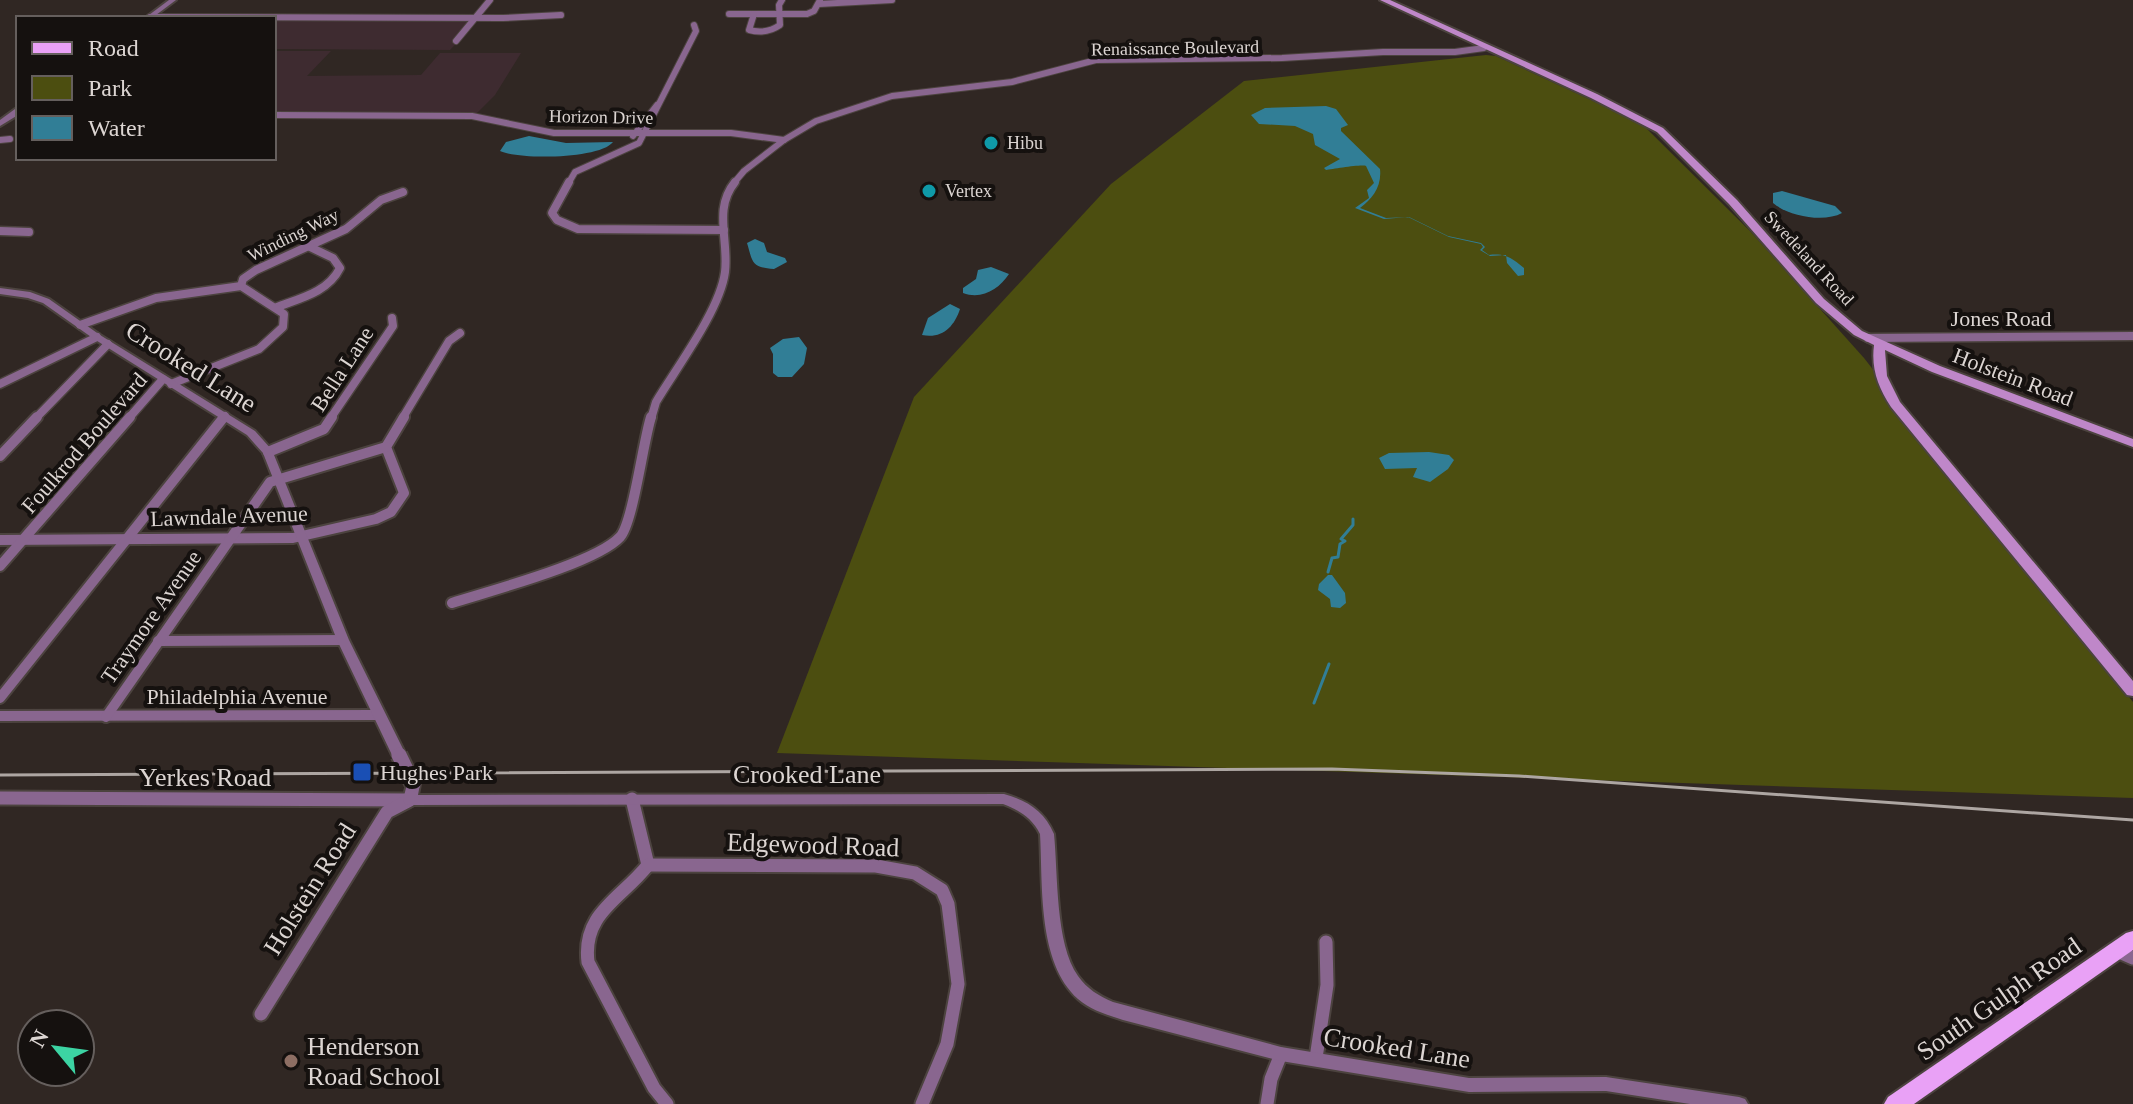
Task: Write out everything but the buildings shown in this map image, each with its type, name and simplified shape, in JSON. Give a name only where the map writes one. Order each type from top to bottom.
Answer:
[{"type":"main road","name":"Swedeland Road","points":[[1384,0],[1640,118],[1670,138],[1751,221],[1820,301],[1874,342]]},
{"type":"main road","name":"Holstein Road","points":[[1874,342],[1936,369],[2130,439]]},
{"type":"main road","points":[[1874,342],[1882,381],[1895,404],[2133,691]]},
{"type":"main road","name":"South Gulph Road","points":[[1896,1104],[2128,949]]},
{"type":"street","points":[[150,16],[173,0]]},
{"type":"street","points":[[456,41],[490,0]]},
{"type":"street","points":[[754,14],[748,28],[762,32],[780,25],[779,5],[782,0]]},
{"type":"street","points":[[729,14],[807,14],[820,2],[892,1]]},
{"type":"street","points":[[276,17],[561,15]]},
{"type":"street","points":[[694,25],[697,29],[638,144],[575,172],[553,208],[557,220],[567,226],[590,230],[724,230]]},
{"type":"street","name":"Renaissance Boulevard","points":[[452,603],[585,559],[620,537],[627,524],[642,447],[656,402],[722,292],[726,267],[722,205],[729,188],[744,171],[784,140],[816,121],[863,105],[940,92],[1016,85],[1084,65],[1119,61],[1273,62],[1386,55],[1462,55],[1488,49]]},
{"type":"street","points":[[623,151],[647,114],[661,101]]},
{"type":"street","points":[[0,124],[16,114]]},
{"type":"street","name":"Horizon Drive","points":[[276,115],[477,116],[554,133],[731,133],[784,140]]},
{"type":"street","points":[[0,140],[10,139]]},
{"type":"street","name":"Winding Way","points":[[241,286],[243,279],[256,270],[352,225],[381,200],[403,192]]},
{"type":"street","points":[[0,231],[29,232]]},
{"type":"street","points":[[277,307],[323,287],[340,271],[333,258],[308,246]]},
{"type":"street","points":[[80,325],[156,298],[241,286],[284,314],[285,323],[280,333],[266,345],[167,382]]},
{"type":"street","name":"Crooked Lane","points":[[0,291],[41,299],[251,433],[268,452],[343,640],[399,755],[412,792],[632,799],[1004,799],[1033,811],[1047,834],[1058,951],[1072,982],[1084,994],[1123,1013],[1281,1054],[1469,1085],[1606,1084],[1739,1104]]},
{"type":"street","name":"Bella Lane","points":[[268,452],[324,429],[393,326],[392,318]]},
{"type":"street","points":[[280,477],[386,447],[449,341],[460,333]]},
{"type":"street","name":"Jones Road","points":[[1874,342],[2133,336]]},
{"type":"street","points":[[0,384],[103,341]]},
{"type":"street","points":[[0,456],[103,341]]},
{"type":"street","name":"Foulkrod Boulevard","points":[[0,566],[167,382]]},
{"type":"street","points":[[0,698],[225,416]]},
{"type":"street","name":"Lawndale Avenue","points":[[0,540],[304,537],[376,519],[391,512],[404,493],[386,447]]},
{"type":"street","name":"Traymore Avenue","points":[[106,717],[270,482],[280,477]]},
{"type":"street","points":[[158,641],[343,640]]},
{"type":"street","name":"Philadelphia Avenue","points":[[0,716],[378,715]]},
{"type":"street","name":"Yerkes Road","points":[[0,798],[412,792]]},
{"type":"street","name":"Holstein Road","points":[[261,1014],[387,812],[412,792]]},
{"type":"street","points":[[632,799],[648,865],[640,878],[620,893],[593,922],[584,946],[588,962],[654,1088],[667,1104]]},
{"type":"street","name":"Edgewood Road","points":[[648,865],[896,867],[930,880],[942,890],[948,904],[958,984],[947,1044],[922,1104]]},
{"type":"street","points":[[1316,1058],[1327,985],[1326,942]]},
{"type":"street","points":[[1267,1104],[1271,1079],[1281,1054]]},
{"type":"shaded area","points":[[276,19],[478,20],[450,50],[276,49]]},
{"type":"shaded area","points":[[276,51],[331,51],[307,76],[421,75],[440,53],[521,53],[495,95],[477,113],[276,111]]},
{"type":"green space","points":[[1496,56],[1641,123],[1751,232],[1864,358],[2133,702],[2133,798],[777,753],[914,397],[1111,184],[1244,81]]},
{"type":"water","points":[[1326,106],[1336,109],[1348,125],[1341,131],[1380,169],[1375,192],[1360,208],[1386,218],[1407,217],[1384,219],[1355,208],[1369,198],[1367,190],[1374,183],[1366,166],[1326,170],[1324,168],[1340,159],[1315,145],[1313,134],[1295,126],[1259,124],[1251,115],[1265,108]]},
{"type":"water","points":[[529,136],[566,143],[613,142],[605,148],[577,155],[524,156],[500,151],[506,142]]},
{"type":"water","points":[[1782,191],[1835,206],[1842,213],[1816,218],[1788,211],[1773,203],[1773,193]]},
{"type":"water","points":[[1408,217],[1448,236],[1481,243],[1485,247],[1482,250],[1489,255],[1502,255],[1490,256],[1480,250],[1483,247],[1481,244],[1449,237]]},
{"type":"water","points":[[755,239],[764,243],[767,252],[785,258],[787,262],[774,269],[757,265],[747,243]]},
{"type":"water","points":[[1506,256],[1524,268],[1524,275],[1518,276],[1507,263]]},
{"type":"water","points":[[991,267],[1009,274],[989,292],[977,295],[963,293],[963,288],[976,279],[978,270]]},
{"type":"water","points":[[950,304],[960,309],[951,326],[936,335],[922,335],[928,318]]},
{"type":"water","points":[[799,337],[807,348],[804,364],[792,377],[778,377],[773,373],[770,348],[783,339]]},
{"type":"water","points":[[1389,453],[1449,455],[1454,460],[1448,469],[1430,482],[1413,477],[1417,468],[1385,469],[1379,458]]},
{"type":"water","points":[[1332,575],[1345,593],[1346,603],[1340,608],[1331,607],[1330,599],[1318,590],[1319,584]]},
{"type":"waterway","points":[[1328,572],[1332,558],[1338,557],[1340,544],[1345,541],[1341,539],[1353,525],[1353,519]]},
{"type":"waterway","points":[[1314,703],[1329,664]]},
{"type":"tram line","points":[[0,775],[1332,769],[1519,776],[2133,820]]},
{"type":"place","name":"Hibu","points":[[991,143]]},
{"type":"place","name":"Vertex","points":[[929,191]]},
{"type":"place","name":"Hughes Park","points":[[362,772]]},
{"type":"place","name":"Henderson Road School","points":[[291,1061]]}]
